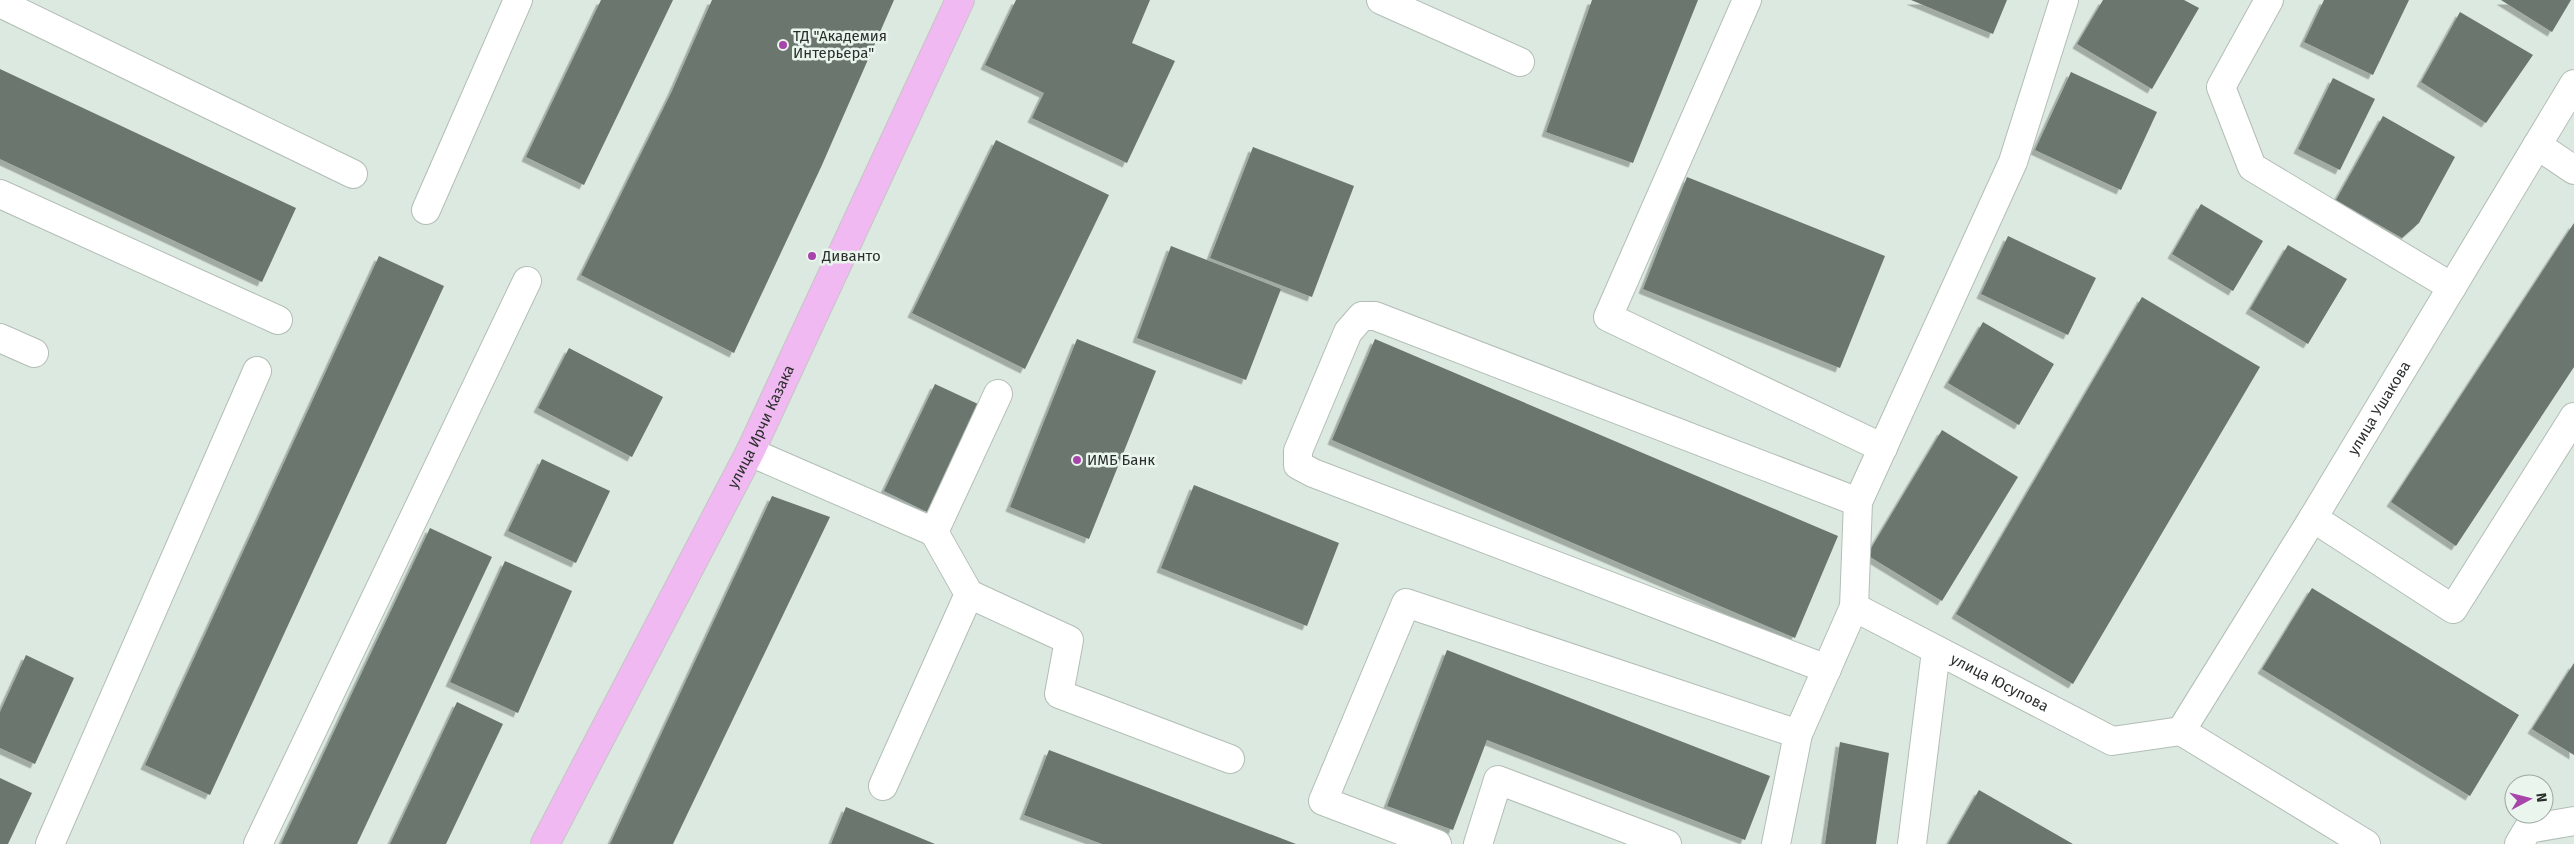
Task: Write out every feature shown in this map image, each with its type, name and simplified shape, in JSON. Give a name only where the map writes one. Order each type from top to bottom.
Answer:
[{"type":"main road","name":"улица Ирчи Казака","points":[[545,844],[750,452],[960,0]]},
{"type":"street","points":[[426,210],[518,0]]},
{"type":"street","points":[[1381,0],[1520,62]]},
{"type":"street","points":[[1747,0],[1608,317],[1883,448]]},
{"type":"street","points":[[1776,844],[1798,734],[1854,608],[1858,502],[2013,162],[2064,0]]},
{"type":"street","points":[[2269,0],[2221,87],[2252,167],[2452,287]]},
{"type":"street","points":[[0,3],[353,174]]},
{"type":"street","name":"улица Ушакова","points":[[2181,731],[2313,518],[2574,84]]},
{"type":"street","points":[[2537,145],[2574,170]]},
{"type":"street","points":[[0,194],[278,320]]},
{"type":"street","points":[[258,844],[527,281]]},
{"type":"street","points":[[1827,669],[1313,472],[1298,464],[1298,451],[1348,332],[1362,316],[1375,316],[1858,502]]},
{"type":"street","points":[[0,338],[34,353]]},
{"type":"street","points":[[50,844],[256,370]]},
{"type":"street","points":[[934,532],[998,394]]},
{"type":"street","points":[[2313,518],[2453,609],[2574,417]]},
{"type":"street","points":[[750,452],[934,532],[969,594],[1069,640],[1059,694],[1230,758]]},
{"type":"street","points":[[883,786],[969,594]]},
{"type":"street","points":[[1438,844],[1323,801],[1406,603],[1798,734]]},
{"type":"street","name":"улица Юсупова","points":[[1854,608],[2112,740],[2181,731]]},
{"type":"street","points":[[1912,844],[1936,651]]},
{"type":"street","points":[[2181,731],[2366,844]]},
{"type":"street","points":[[1478,844],[1498,780],[1667,844]]},
{"type":"street","points":[[2519,844],[2528,830],[2574,821]]},
{"type":"building","points":[[601,0],[673,0],[584,185],[526,157]]},
{"type":"building","points":[[712,0],[894,0],[822,165],[734,353],[581,275],[672,91]]},
{"type":"building","points":[[1016,0],[1150,0],[1132,43],[1175,61],[1127,163],[1032,118],[1044,93],[985,65]]},
{"type":"building","points":[[1592,0],[1698,0],[1633,163],[1546,132]]},
{"type":"building","points":[[1911,0],[2007,0],[1993,34]]},
{"type":"building","points":[[2103,0],[2184,0],[2199,8],[2152,89],[2077,44]]},
{"type":"building","points":[[2324,0],[2409,0],[2373,75],[2304,42]]},
{"type":"building","points":[[2501,0],[2571,0],[2552,32]]},
{"type":"building","points":[[2460,12],[2533,55],[2486,123],[2421,82]]},
{"type":"building","points":[[0,69],[296,208],[262,282],[0,159]]},
{"type":"building","points":[[2071,72],[2157,112],[2121,190],[2035,150]]},
{"type":"building","points":[[2333,78],[2375,99],[2340,170],[2298,149]]},
{"type":"building","points":[[2383,116],[2455,157],[2419,223],[2402,238],[2336,200]]},
{"type":"building","points":[[996,140],[1109,195],[1025,369],[912,313]]},
{"type":"building","points":[[1253,147],[1354,186],[1312,297],[1210,258]]},
{"type":"building","points":[[1687,177],[1885,256],[1840,368],[1643,289]]},
{"type":"building","points":[[2201,204],[2263,241],[2233,291],[2172,254]]},
{"type":"building","points":[[2574,223],[2574,367],[2456,546],[2391,502]]},
{"type":"building","points":[[2008,236],[2096,278],[2068,335],[1981,294]]},
{"type":"building","points":[[2288,245],[2347,279],[2308,344],[2250,309]]},
{"type":"building","points":[[1171,246],[1281,289],[1246,380],[1137,338]]},
{"type":"building","points":[[379,256],[444,286],[210,795],[145,765]]},
{"type":"building","points":[[2142,297],[2260,367],[2073,684],[1956,614]]},
{"type":"building","points":[[1983,322],[2054,364],[2019,425],[1948,383]]},
{"type":"building","points":[[1077,339],[1156,371],[1089,539],[1010,507]]},
{"type":"building","points":[[1375,339],[1838,536],[1795,638],[1332,440]]},
{"type":"building","points":[[569,348],[663,397],[632,457],[538,408]]},
{"type":"building","points":[[935,384],[978,404],[927,512],[884,491]]},
{"type":"building","points":[[1942,430],[2018,477],[1942,601],[1867,555]]},
{"type":"building","points":[[542,459],[610,491],[576,563],[508,531]]},
{"type":"building","points":[[1194,485],[1339,543],[1307,626],[1161,568]]},
{"type":"building","points":[[772,496],[830,517],[673,844],[610,844]]},
{"type":"building","points":[[430,528],[492,557],[357,844],[281,844]]},
{"type":"building","points":[[505,561],[572,591],[518,713],[450,682]]},
{"type":"building","points":[[2312,588],[2519,715],[2470,796],[2262,669]]},
{"type":"building","points":[[1447,650],[1770,776],[1745,840],[1487,740],[1453,830],[1387,806]]},
{"type":"building","points":[[26,655],[74,678],[35,764],[0,748],[0,712]]},
{"type":"building","points":[[2574,663],[2574,755],[2532,729]]},
{"type":"building","points":[[457,702],[503,724],[446,844],[390,844]]},
{"type":"building","points":[[1840,742],[1889,753],[1876,844],[1825,844]]},
{"type":"building","points":[[1049,750],[1296,844],[1102,844],[1024,815]]},
{"type":"building","points":[[0,778],[32,793],[8,844],[0,844]]},
{"type":"building","points":[[1979,790],[2073,844],[1948,844]]},
{"type":"building","points":[[846,807],[935,844],[831,844]]},
{"type":"place","name":"ТД \"Академия Интерьера\"","points":[[783,45]]},
{"type":"place","name":"Диванто","points":[[812,256]]},
{"type":"place","name":"ИМБ Банк","points":[[1077,460]]}]
